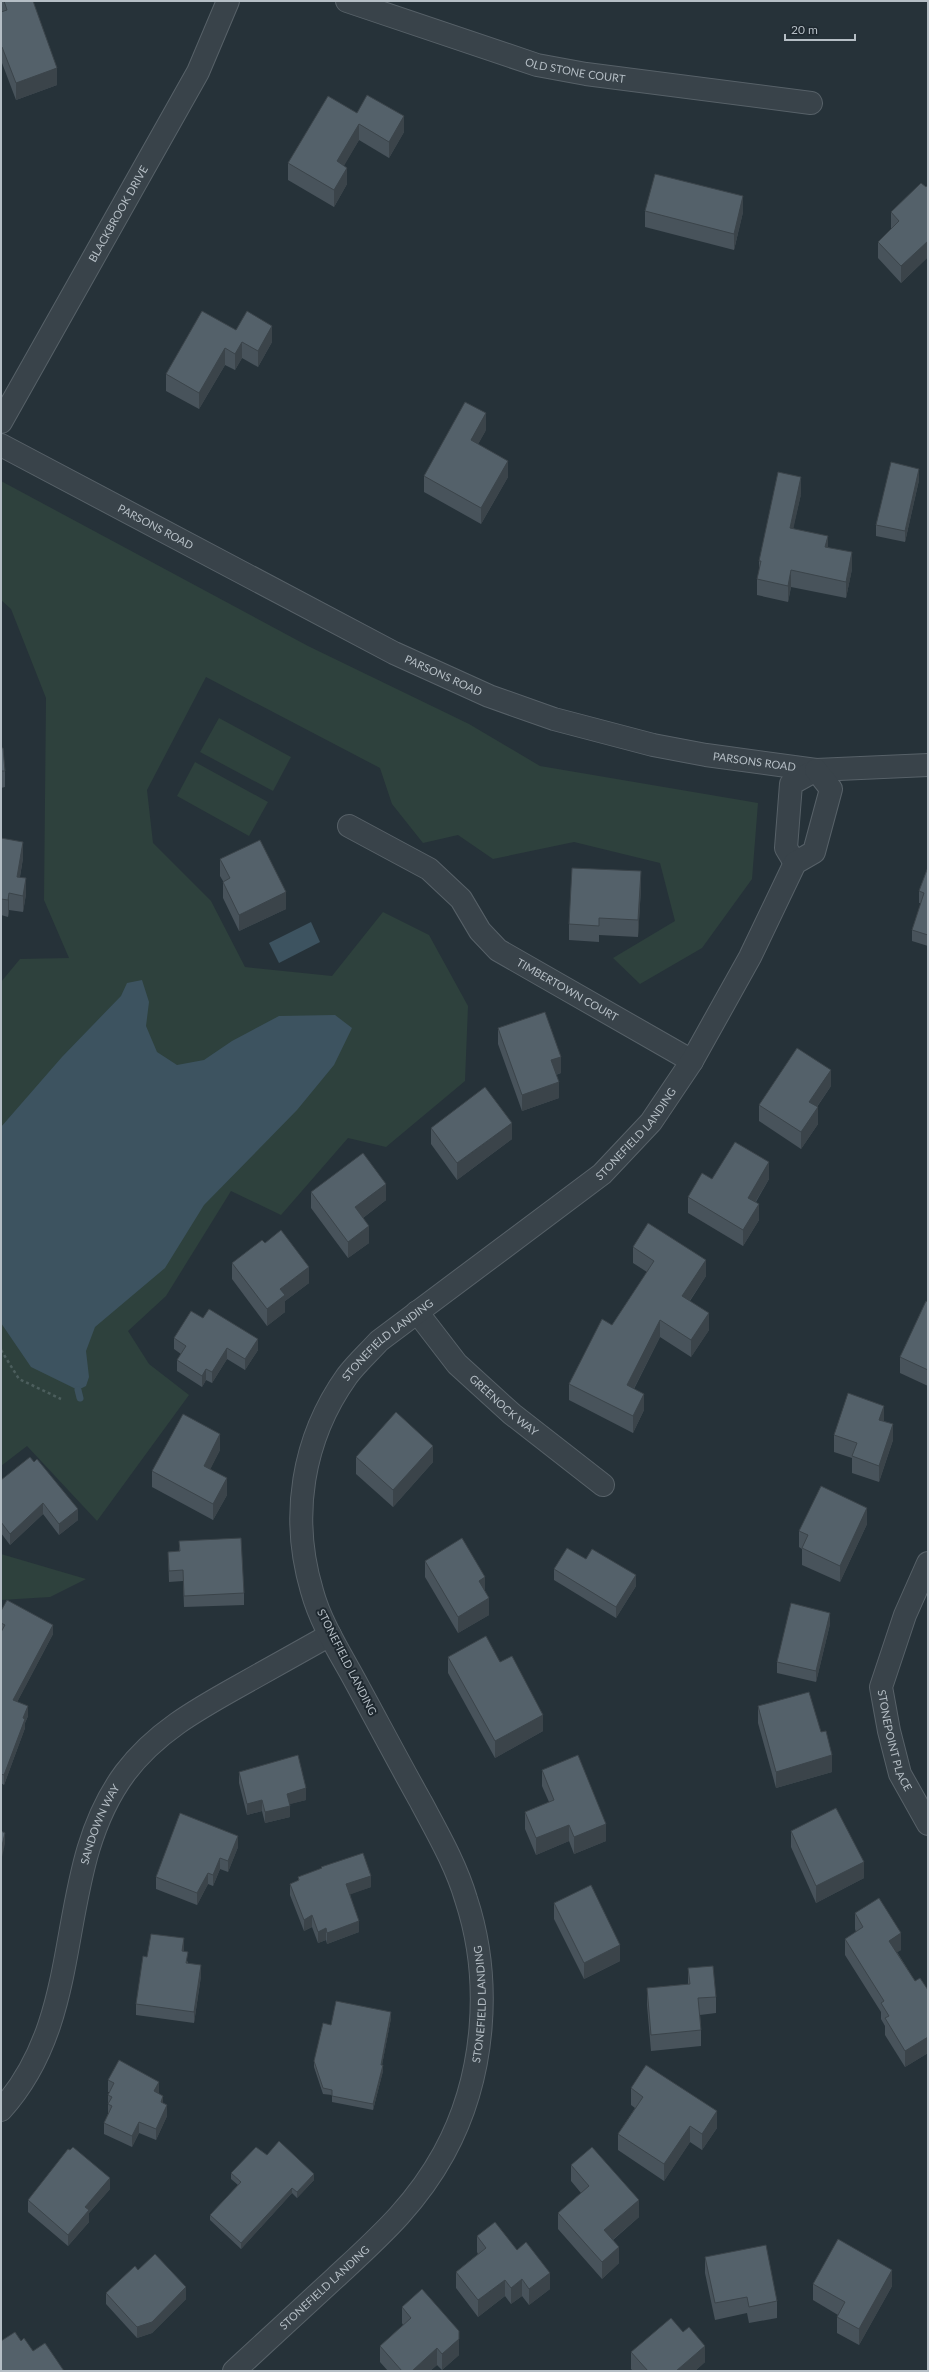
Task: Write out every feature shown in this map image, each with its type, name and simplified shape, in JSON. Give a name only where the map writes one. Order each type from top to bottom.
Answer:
[{"type":"street","name":"BLACKBROOK DRIVE","points":[[1,422],[198,72],[228,1]]},
{"type":"street","name":"OLD STONE COURT","points":[[347,1],[537,65],[586,74],[811,103]]},
{"type":"street","name":"PARSONS ROAD","points":[[1,445],[394,653],[489,696],[570,724],[653,745],[706,755],[816,770],[928,765]]},
{"type":"street","points":[[816,770],[832,789],[814,852],[795,864],[786,848],[791,784],[816,770]]},
{"type":"street","name":"TIMBERTOWN COURT","points":[[349,826],[429,869],[461,899],[480,931],[498,950],[692,1061]]},
{"type":"street","name":"STONEFIELD LANDING","points":[[234,2371],[399,2218],[424,2186],[445,2152],[461,2115],[473,2076],[480,2030],[482,1984],[476,1938],[466,1898],[444,1845],[330,1635],[312,1594],[302,1549],[301,1503],[308,1457],[324,1414],[348,1375],[379,1341],[602,1174],[651,1122],[692,1061],[750,957],[795,864]]},
{"type":"street","name":"GREENOCK WAY","points":[[417,1312],[457,1364],[512,1414],[603,1485]]},
{"type":"street","name":"STONEPOINT PLACE","points":[[928,1563],[905,1615],[881,1687],[889,1731],[900,1774],[928,1824]]},
{"type":"street","name":"SANDOWN WAY","points":[[1,2110],[24,2082],[41,2051],[57,2004],[89,1845],[104,1808],[125,1773],[151,1743],[182,1718],[330,1635]]},
{"type":"path","points":[[1,1350],[19,1379],[61,1399]]},
{"type":"green space","points":[[1,481],[308,646],[469,724],[540,766],[758,803],[752,879],[702,948],[640,984],[613,958],[675,921],[660,863],[574,842],[493,859],[458,835],[423,843],[392,804],[380,768],[206,677],[147,790],[153,843],[211,901],[245,967],[332,976],[383,912],[429,935],[468,1006],[465,1081],[386,1147],[348,1138],[281,1215],[231,1191],[166,1296],[128,1331],[149,1364],[189,1395],[97,1521],[27,1446],[1,1466],[1,982],[20,959],[69,958],[44,900],[46,698],[11,609],[1,600]]},
{"type":"green space","points":[[219,718],[291,757],[273,791],[200,752]]},
{"type":"green space","points":[[195,762],[268,802],[249,836],[177,796]]},
{"type":"green space","points":[[1,1554],[86,1579],[50,1597],[1,1600]]},
{"type":"water","points":[[311,922],[320,942],[279,963],[269,943]]},
{"type":"water","points":[[142,980],[149,1002],[146,1026],[157,1052],[177,1065],[204,1060],[232,1041],[279,1016],[335,1015],[352,1028],[334,1065],[297,1110],[204,1205],[165,1268],[95,1327],[86,1351],[89,1377],[86,1386],[78,1390],[31,1367],[1,1323],[1,1127],[62,1057],[121,996],[127,983]]},
{"type":"building","points":[[4,1],[33,1],[57,68],[16,83],[1,47],[1,12],[7,10]]},
{"type":"building","points":[[367,95],[404,116],[389,142],[359,124],[337,161],[347,168],[334,190],[288,163],[328,96],[357,113]]},
{"type":"building","points":[[655,174],[743,196],[734,234],[645,211]]},
{"type":"building","points":[[921,183],[926,187],[928,185],[928,241],[901,266],[878,242],[899,221],[891,212]]},
{"type":"building","points":[[202,311],[236,330],[247,311],[272,326],[258,351],[242,342],[235,354],[225,348],[199,393],[166,374]]},
{"type":"building","points":[[465,402],[486,413],[471,440],[508,461],[481,508],[424,476]]},
{"type":"building","points":[[891,462],[919,469],[905,531],[876,525]]},
{"type":"building","points":[[778,472],[801,477],[790,528],[828,536],[825,547],[852,552],[846,582],[791,570],[788,586],[757,579],[761,561],[759,561]]},
{"type":"building","points":[[1,748],[3,748],[5,771],[1,771]]},
{"type":"building","points":[[1,838],[23,842],[17,877],[26,878],[23,896],[9,893],[8,900],[1,899]]},
{"type":"building","points":[[260,840],[286,892],[239,915],[223,882],[230,878],[220,859]]},
{"type":"building","points":[[928,867],[928,935],[912,930],[924,893],[919,891]]},
{"type":"building","points":[[572,868],[641,871],[638,920],[599,918],[599,926],[569,924]]},
{"type":"building","points":[[545,1012],[561,1057],[551,1060],[559,1082],[522,1095],[498,1028]]},
{"type":"building","points":[[797,1048],[831,1070],[809,1102],[818,1107],[801,1132],[759,1105]]},
{"type":"building","points":[[485,1087],[512,1123],[457,1163],[431,1128]]},
{"type":"building","points":[[735,1142],[769,1162],[748,1198],[759,1204],[743,1230],[688,1197],[702,1173],[712,1179]]},
{"type":"building","points":[[363,1153],[386,1184],[355,1207],[369,1226],[348,1242],[311,1192]]},
{"type":"building","points":[[648,1223],[706,1260],[682,1296],[709,1313],[691,1340],[660,1320],[627,1385],[644,1394],[633,1416],[569,1384],[602,1319],[612,1325],[654,1261],[633,1247]]},
{"type":"building","points":[[281,1230],[309,1267],[280,1289],[285,1295],[267,1309],[232,1263],[262,1240],[265,1243]]},
{"type":"building","points":[[926,1301],[928,1302],[928,1370],[900,1357]]},
{"type":"building","points":[[209,1309],[258,1339],[245,1359],[227,1348],[212,1372],[206,1369],[202,1376],[177,1360],[186,1346],[174,1338],[191,1311],[203,1318]]},
{"type":"building","points":[[848,1393],[884,1406],[879,1420],[893,1424],[879,1466],[852,1456],[857,1443],[834,1435]]},
{"type":"building","points":[[396,1412],[433,1446],[393,1490],[356,1457]]},
{"type":"building","points":[[183,1414],[220,1434],[204,1466],[227,1478],[213,1504],[152,1471]]},
{"type":"building","points":[[30,1457],[34,1462],[37,1459],[78,1509],[59,1524],[43,1503],[10,1534],[1,1522],[1,1480]]},
{"type":"building","points":[[821,1486],[867,1508],[840,1566],[802,1548],[808,1535],[799,1531]]},
{"type":"building","points":[[241,1538],[244,1593],[184,1596],[183,1570],[169,1571],[168,1552],[180,1551],[179,1541]]},
{"type":"building","points":[[462,1538],[485,1577],[479,1581],[489,1598],[458,1617],[425,1561]]},
{"type":"building","points":[[567,1548],[586,1559],[592,1549],[636,1575],[616,1607],[554,1569]]},
{"type":"building","points":[[7,1600],[53,1625],[13,1700],[28,1706],[23,1718],[25,1719],[4,1775],[1,1774],[1,1632],[5,1625],[1,1623],[1,1611]]},
{"type":"building","points":[[791,1603],[830,1613],[816,1671],[777,1662]]},
{"type":"building","points":[[486,1636],[500,1662],[512,1656],[543,1715],[495,1741],[448,1657]]},
{"type":"building","points":[[809,1692],[821,1732],[826,1731],[832,1755],[776,1772],[758,1706]]},
{"type":"building","points":[[298,1755],[306,1788],[287,1794],[290,1806],[265,1812],[262,1800],[247,1804],[239,1772]]},
{"type":"building","points":[[578,1755],[606,1824],[574,1837],[569,1825],[536,1838],[525,1812],[554,1800],[542,1770]]},
{"type":"building","points":[[836,1808],[864,1862],[816,1886],[791,1831]]},
{"type":"building","points":[[180,1813],[238,1836],[228,1861],[220,1858],[213,1875],[208,1873],[197,1893],[156,1877]]},
{"type":"building","points":[[1,1831],[5,1833],[1,1850]]},
{"type":"building","points":[[363,1853],[371,1876],[346,1884],[359,1921],[327,1933],[326,1928],[318,1932],[312,1915],[304,1920],[290,1884],[299,1880],[298,1877],[322,1868],[321,1867]]},
{"type":"building","points":[[591,1885],[620,1945],[584,1963],[554,1903]]},
{"type":"building","points":[[879,1898],[901,1933],[889,1941],[915,1981],[920,1978],[928,1990],[928,2037],[905,2051],[885,2018],[889,2016],[881,2003],[884,2001],[845,1939],[863,1927],[855,1913]]},
{"type":"building","points":[[151,1934],[184,1938],[182,1951],[188,1952],[186,1963],[201,1965],[194,2012],[136,2004],[143,1956],[147,1957]]},
{"type":"building","points":[[713,1966],[716,1997],[698,1998],[701,2030],[651,2035],[647,1988],[690,1984],[688,1968]]},
{"type":"building","points":[[336,2001],[391,2012],[381,2065],[383,2065],[373,2104],[332,2096],[332,2090],[323,2088],[314,2061],[323,2023],[331,2025]]},
{"type":"building","points":[[119,2060],[159,2082],[154,2091],[163,2096],[161,2102],[167,2105],[156,2129],[139,2122],[132,2136],[104,2123],[112,2106],[108,2104],[112,2097],[108,2095],[114,2083],[108,2080]]},
{"type":"building","points":[[646,2065],[717,2111],[702,2134],[690,2126],[664,2164],[618,2134],[643,2097],[631,2088]]},
{"type":"building","points":[[279,2141],[314,2174],[297,2192],[292,2188],[241,2243],[210,2215],[241,2182],[231,2173],[256,2147],[267,2155]]},
{"type":"building","points":[[73,2147],[110,2178],[85,2207],[89,2210],[68,2235],[28,2200],[68,2149],[70,2150]]},
{"type":"building","points":[[592,2147],[639,2200],[604,2230],[619,2247],[602,2262],[558,2213],[589,2186],[571,2165]]},
{"type":"building","points":[[495,2222],[517,2250],[526,2242],[550,2273],[529,2289],[522,2279],[511,2288],[505,2280],[478,2300],[456,2272],[486,2248],[477,2236]]},
{"type":"building","points":[[838,2239],[892,2270],[859,2329],[837,2317],[845,2302],[813,2284]]},
{"type":"building","points":[[766,2245],[777,2301],[749,2307],[747,2297],[715,2303],[705,2257]]},
{"type":"building","points":[[155,2254],[186,2287],[152,2322],[137,2327],[106,2293],[135,2266],[138,2270]]},
{"type":"building","points":[[422,2289],[459,2331],[459,2339],[442,2354],[437,2348],[412,2371],[402,2371],[380,2346],[411,2318],[402,2307]]},
{"type":"building","points":[[671,2318],[683,2332],[689,2327],[705,2346],[676,2371],[648,2371],[631,2352]]},
{"type":"building","points":[[15,2332],[21,2341],[24,2338],[33,2351],[45,2343],[64,2371],[1,2371],[1,2341]]},
{"type":"waterway","points":[[78,1390],[80,1398]]}]
